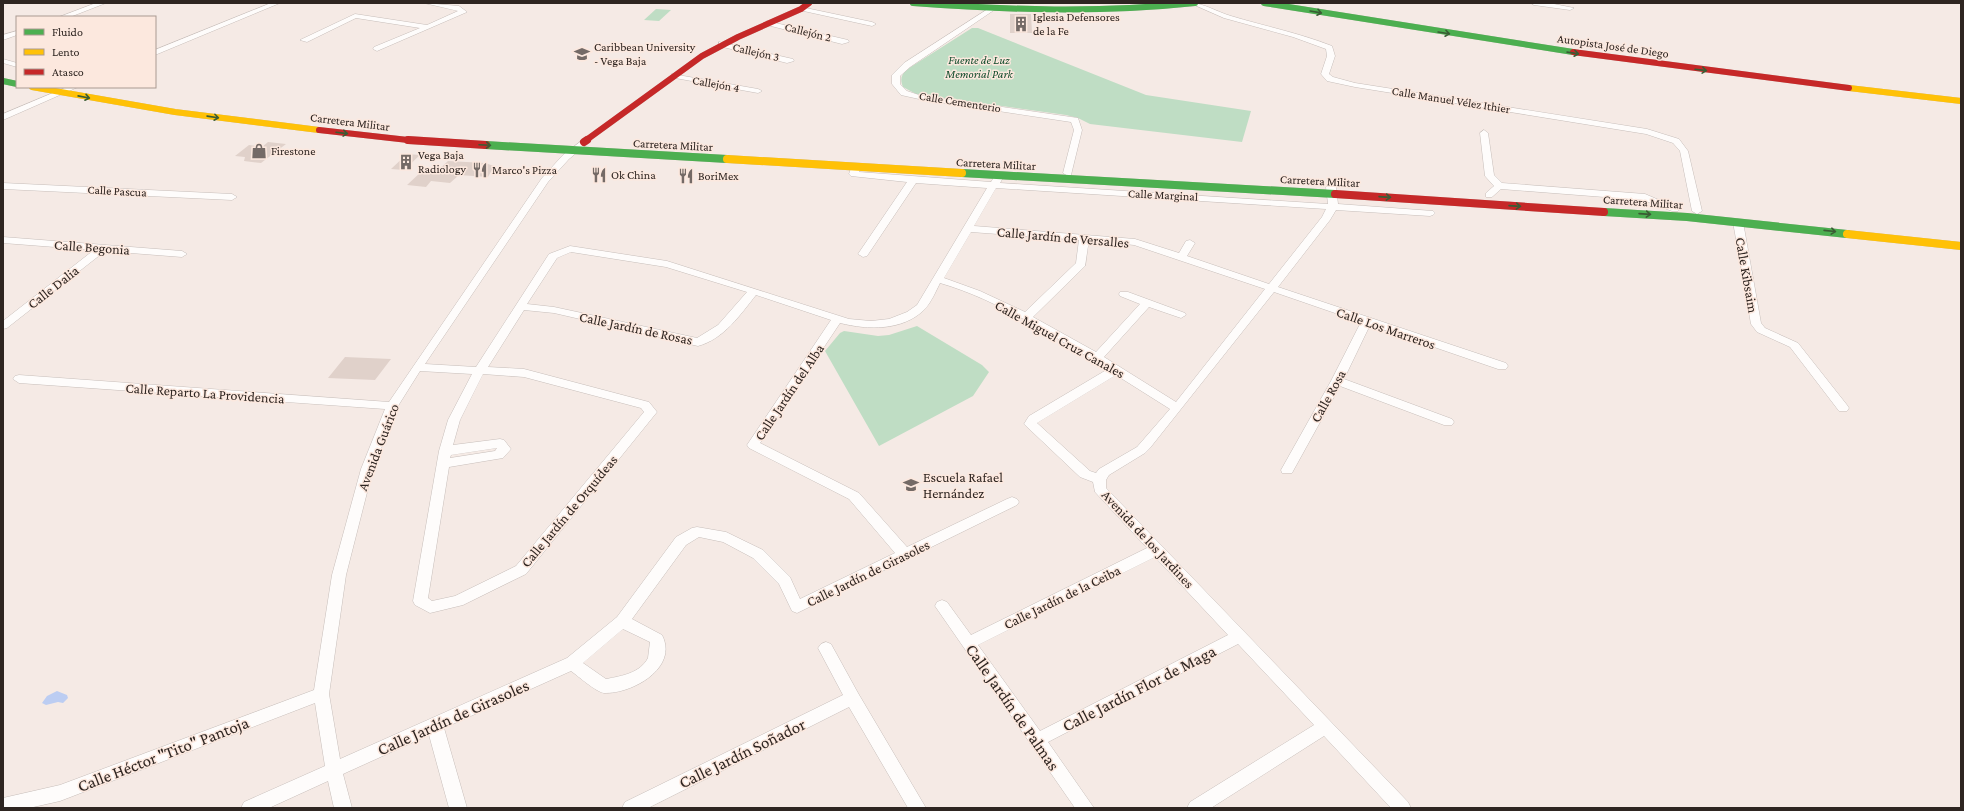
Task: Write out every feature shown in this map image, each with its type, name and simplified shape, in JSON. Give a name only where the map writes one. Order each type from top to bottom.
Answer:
[{"type":"main road","points":[[584,142],[606,128],[675,76],[722,44],[801,9],[809,3]]},
{"type":"main road","points":[[913,3],[993,8],[1116,9],[1194,3]]},
{"type":"main road","name":"Autopista José de Diego","points":[[1264,3],[1406,28],[1567,52],[1757,78],[1961,101]]},
{"type":"main road","name":"Autopista José de Diego","points":[[1308,3],[1487,32],[1628,52],[1961,92]]},
{"type":"main road","points":[[3,70],[16,73]]},
{"type":"main road","name":"Carretera Militar","points":[[37,88],[228,120],[417,141],[856,168],[996,180]]},
{"type":"main road","points":[[89,88],[170,101]]},
{"type":"main road","name":"Carretera Militar","points":[[185,104],[240,112],[375,127]]},
{"type":"main road","name":"Carretera Militar","points":[[499,136],[1068,173],[1332,195],[1738,222],[1961,246]]},
{"type":"main road","name":"Carretera Militar","points":[[1332,195],[1489,195],[1697,211],[1961,238]]},
{"type":"street","points":[[66,16],[103,3]]},
{"type":"street","points":[[156,53],[243,15],[277,3]]},
{"type":"street","points":[[377,49],[463,12],[459,8],[427,3]]},
{"type":"street","name":"Calle Manuel Vélez Ithier","points":[[1194,3],[1214,14],[1311,39],[1330,48],[1331,56],[1325,74],[1330,79],[1355,85],[1648,132],[1676,141],[1684,151],[1697,211]]},
{"type":"street","points":[[1534,3],[1570,8]]},
{"type":"street","name":"Calle Cementerio","points":[[993,8],[907,65],[896,75],[896,84],[904,93],[919,97],[1075,120],[1078,130],[1068,173]]},
{"type":"street","points":[[801,9],[872,24]]},
{"type":"street","points":[[304,40],[355,16],[428,27]]},
{"type":"street","name":"Callejón 2","points":[[770,23],[845,42]]},
{"type":"street","points":[[3,38],[16,33]]},
{"type":"street","name":"Callejón 3","points":[[722,44],[790,60]]},
{"type":"street","points":[[3,61],[16,65]]},
{"type":"street","name":"Callejón 4","points":[[675,76],[758,91]]},
{"type":"street","points":[[3,117],[72,88]]},
{"type":"street","points":[[1484,133],[1490,176],[1499,186],[1645,197],[1675,209]]},
{"type":"street","name":"Avenida Guárico","points":[[343,808],[334,771],[321,694],[339,575],[367,469],[392,406],[417,367],[442,333],[545,180],[574,150],[584,142]]},
{"type":"street","name":"Calle Marginal","points":[[856,168],[854,174],[913,180],[996,180],[1332,195],[1430,213]]},
{"type":"street","points":[[863,254],[913,180]]},
{"type":"street","name":"Calle Jardín de Orquídeas","points":[[417,367],[480,370],[524,373],[645,405],[651,412],[521,570],[458,601],[430,607],[420,600],[442,464],[454,420],[480,370],[553,256],[570,249],[667,264],[850,323],[876,326],[907,318],[921,307],[996,180]]},
{"type":"street","name":"Calle Pascua","points":[[3,186],[232,197]]},
{"type":"street","points":[[1489,195],[1499,186]]},
{"type":"street","name":"Avenida de los Jardines","points":[[1332,195],[1327,218],[1272,288],[1177,408],[1141,450],[1104,472],[1099,479],[1100,489],[1156,550],[1326,726],[1402,808]]},
{"type":"street","name":"Calle Kibsaim","points":[[1738,222],[1756,324],[1761,330],[1794,345],[1843,408]]},
{"type":"street","name":"Calle Jardín de Versalles","points":[[968,228],[1135,242],[1272,288]]},
{"type":"street","points":[[1026,317],[1081,264],[1084,237]]},
{"type":"street","name":"Calle Begonia","points":[[3,240],[182,254]]},
{"type":"street","points":[[1182,257],[1190,243]]},
{"type":"street","name":"Calle Dalia","points":[[3,326],[104,247]]},
{"type":"street","name":"Calle Miguel Cruz Canales","points":[[937,279],[958,284],[1026,317],[1098,357],[1177,408]]},
{"type":"street","name":"Calle Los Marreros","points":[[1272,288],[1367,322],[1502,366]]},
{"type":"street","name":"Calle Jardín de Rosas","points":[[521,307],[554,310],[698,342],[708,339],[716,333],[754,291]]},
{"type":"street","points":[[1124,294],[1181,315]]},
{"type":"street","points":[[1098,357],[1147,303]]},
{"type":"street","name":"Calle Jardín del Alba","points":[[837,319],[752,445],[854,496],[905,555]]},
{"type":"street","name":"Calle Rosa","points":[[1287,470],[1337,381],[1367,322]]},
{"type":"street","points":[[1099,479],[1086,474],[1030,424],[1033,419],[1117,369]]},
{"type":"street","name":"Calle Reparto La Providencia","points":[[19,379],[392,406]]},
{"type":"street","points":[[1337,381],[1448,422]]},
{"type":"street","points":[[442,464],[499,454],[505,449],[500,443],[445,451]]},
{"type":"street","name":"Calle Jardín de Girasoles","points":[[250,808],[572,663],[622,620],[682,541],[697,532],[726,537],[758,554],[785,581],[797,607],[1012,502]]},
{"type":"street","name":"Calle Jardín de la Ceiba","points":[[968,643],[1156,550]]},
{"type":"street","name":"Calle Jardín de Palmas","points":[[942,606],[1085,808]]},
{"type":"street","points":[[572,663],[604,686],[622,683],[645,674],[657,657],[657,639],[622,620]]},
{"type":"street","name":"Calle Jardín Flor de Maga","points":[[1037,740],[1240,636]]},
{"type":"street","points":[[826,648],[852,698],[916,808]]},
{"type":"street","name":"Calle Héctor \"Tito\" Pantoja","points":[[3,806],[60,794],[321,694]]},
{"type":"street","name":"Calle Jardín Soñador","points":[[631,808],[852,698]]},
{"type":"street","points":[[435,726],[458,808]]},
{"type":"street","points":[[1196,808],[1326,726]]},
{"type":"green space","points":[[656,9],[671,10],[659,21],[644,20]]},
{"type":"green space","name":"Fuente de Luz Memorial Park","points":[[972,28],[978,28],[1146,95],[1251,111],[1242,142],[1090,124],[1078,118],[1066,115],[916,94],[903,87],[902,78],[906,70]]},
{"type":"green space","points":[[917,326],[982,365],[989,372],[973,396],[879,446],[825,351],[840,333],[844,331],[878,336],[889,335]]},
{"type":"water","points":[[57,691],[67,695],[68,698],[63,703],[58,702],[46,705],[42,703],[47,696]]},
{"type":"building","name":"Iglesia Defensores de la Fe","points":[[1010,14],[1031,14],[1032,33],[1010,33]]},
{"type":"building","name":"Firestone","points":[[268,142],[286,144],[261,163],[244,161],[245,157],[235,156],[249,145],[262,147]]},
{"type":"building","name":"Vega Baja Radiology","points":[[407,154],[420,155],[404,170],[391,169]]},
{"type":"building","points":[[448,161],[485,163],[494,166],[488,177],[459,175],[450,183],[431,181],[426,187],[407,185],[421,172],[435,173]]},
{"type":"building","points":[[345,357],[391,359],[375,380],[328,378]]},
{"type":"traffic: fast","points":[[913,3],[983,8],[1054,10],[1126,9],[1195,3]]},
{"type":"traffic: fast","points":[[1264,3],[1573,52]]},
{"type":"traffic: fast","points":[[3,81],[16,84]]},
{"type":"traffic: fast","points":[[486,145],[727,159]]},
{"type":"traffic: fast","points":[[962,173],[1335,194]]},
{"type":"traffic: fast","points":[[1604,212],[1687,217],[1847,234]]},
{"type":"traffic: slow","points":[[37,88],[175,112],[319,130]]},
{"type":"traffic: slow","points":[[1849,88],[1961,101]]},
{"type":"traffic: slow","points":[[727,159],[962,173]]},
{"type":"traffic: slow","points":[[1847,234],[1961,246]]},
{"type":"traffic: jam","points":[[584,142],[702,56],[738,37],[801,9],[809,3]]},
{"type":"traffic: jam","points":[[1573,52],[1849,88]]},
{"type":"traffic: jam","points":[[319,130],[417,141],[486,145]]},
{"type":"traffic: jam","points":[[1335,194],[1604,212]]},
{"type":"place","name":"Iglesia Defensores de la Fe","points":[[1021,24]]},
{"type":"place","name":"Caribbean University - Vega Baja","points":[[582,54]]},
{"type":"place","name":"Firestone","points":[[259,151]]},
{"type":"place","name":"Vega Baja Radiology","points":[[406,162]]},
{"type":"place","name":"Marco's Pizza","points":[[480,170]]},
{"type":"place","name":"Ok China","points":[[599,175]]},
{"type":"place","name":"BoriMex","points":[[686,176]]},
{"type":"place","name":"Escuela Rafael Hernández","points":[[911,485]]}]
